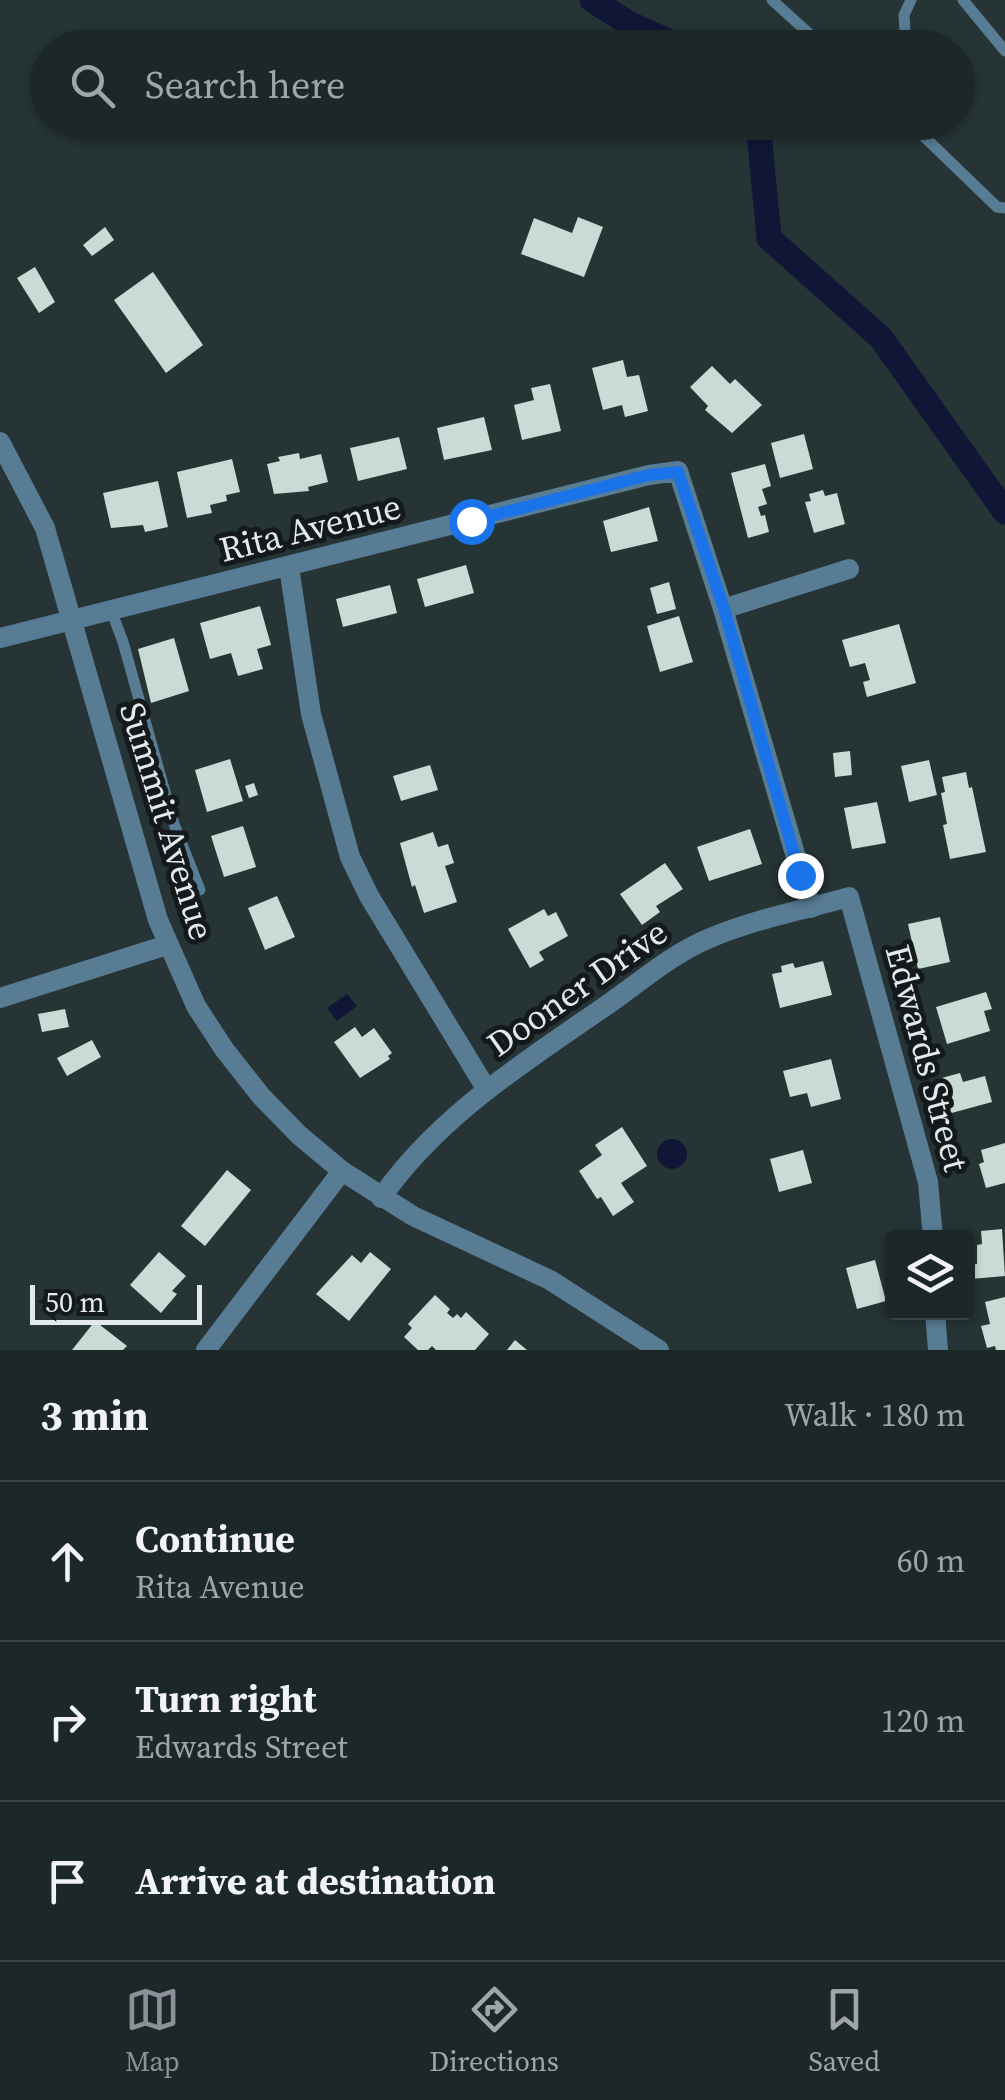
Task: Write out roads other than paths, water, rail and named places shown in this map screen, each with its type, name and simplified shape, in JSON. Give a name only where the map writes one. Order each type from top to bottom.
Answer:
[{"type":"street","name":"Summit Avenue","points":[[0,442],[45,528],[167,945],[196,1006],[224,1050],[299,1135],[381,1198],[550,1280],[659,1350]]},
{"type":"street","name":"Rita Avenue","points":[[0,638],[649,475],[678,472],[724,609]]},
{"type":"street","points":[[288,567],[311,714],[350,857],[369,896],[487,1090]]},
{"type":"street","points":[[811,908],[724,609],[849,569]]},
{"type":"street","name":"Dooner Drive","points":[[381,1198],[417,1152],[487,1090],[691,946],[759,920],[849,897]]},
{"type":"street","name":"Edwards Street","points":[[849,897],[928,1182],[932,1230]]},
{"type":"street","points":[[0,998],[167,945]]},
{"type":"street","points":[[206,1350],[342,1171]]},
{"type":"street","points":[[936,1320],[938,1350]]},
{"type":"lane","points":[[772,0],[805,30]]},
{"type":"lane","points":[[905,30],[904,15],[911,0]]},
{"type":"lane","points":[[963,0],[1005,50]]},
{"type":"lane","points":[[929,140],[998,207],[1005,208]]},
{"type":"lane","points":[[110,610],[124,642],[174,824],[200,890]]},
{"type":"water","points":[[347,994],[357,1006],[337,1021],[327,1008]]},
{"type":"water","points":[[672,1139],[682,1144],[687,1154],[682,1164],[672,1169],[662,1164],[657,1154],[662,1144]]},
{"type":"waterway","points":[[592,0],[643,30]]},
{"type":"waterway","points":[[760,140],[769,238],[881,338],[1005,512]]}]
